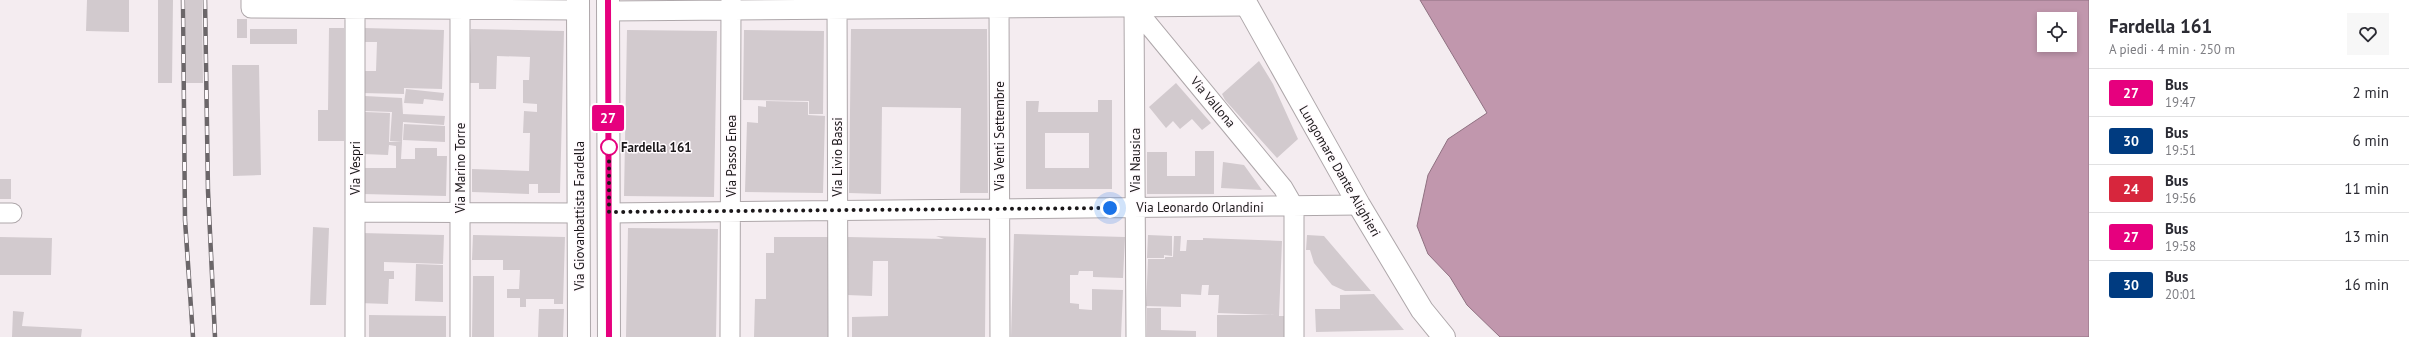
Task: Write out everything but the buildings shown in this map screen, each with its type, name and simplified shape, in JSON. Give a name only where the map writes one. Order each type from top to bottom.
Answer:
[{"type":"main road","name":"Lungomare Dante Alighieri","points":[[1246,3],[1359,206],[1422,310],[1444,337]]},
{"type":"main road","name":"Via Giovanbattista Fardella","points":[[578,5],[579,337]]},
{"type":"main road","points":[[608,6],[609,337]]},
{"type":"street","name":"Via Vallona","points":[[1131,3],[1283,188],[1294,206]]},
{"type":"street","name":"Via Nausica","points":[[1131,3],[1136,337]]},
{"type":"street","points":[[608,6],[1246,3]]},
{"type":"street","points":[[251,4],[578,5]]},
{"type":"street","name":"Via Vespri","points":[[354,4],[355,337]]},
{"type":"street","name":"Via Venti Settembre","points":[[999,4],[1000,337]]},
{"type":"street","name":"Via Marino Torre","points":[[460,5],[460,337]]},
{"type":"street","name":"Via Passo Enea","points":[[730,337],[731,5]]},
{"type":"street","name":"Via Livio Bassi","points":[[837,5],[838,337]]},
{"type":"street","points":[[1294,206],[1294,337]]},
{"type":"street","name":"Via Leonardo Orlandini","points":[[609,212],[1359,206]]},
{"type":"street","points":[[355,212],[579,214]]},
{"type":"shaded area","points":[[1420,0],[2089,0],[2089,337],[1500,337],[1467,305],[1450,277],[1428,254],[1417,226],[1428,175],[1448,139],[1487,113]]},
{"type":"railway","points":[[183,0],[185,220],[193,337]]},
{"type":"railway","points":[[205,0],[208,191],[215,337]]},
{"type":"bus line","name":"27","points":[[608,0],[609,337]]},
{"type":"place","name":"Fardella 161","points":[[609,147]]},
{"type":"route","points":[[609,147],[609,212],[1110,208]]}]
